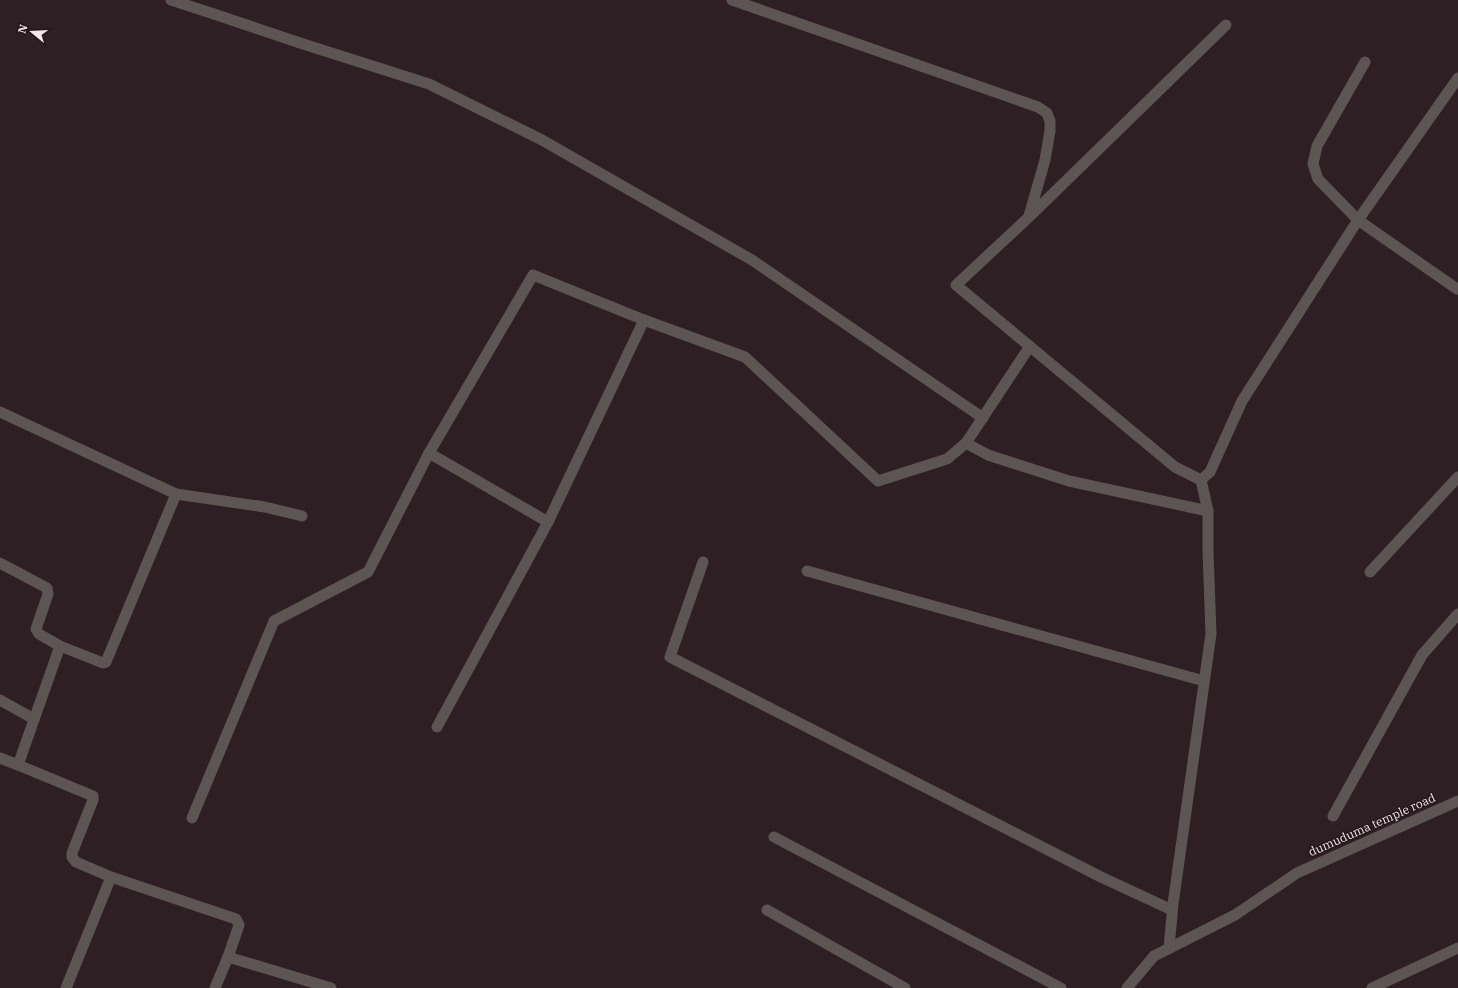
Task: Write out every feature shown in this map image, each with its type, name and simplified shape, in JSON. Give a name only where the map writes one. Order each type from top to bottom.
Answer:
[{"type":"street","points":[[171,0],[429,84],[542,140],[752,260],[983,418]]},
{"type":"street","points":[[732,0],[1038,107],[1047,113],[1050,121],[1045,160],[1029,217]]},
{"type":"street","points":[[1201,480],[1175,467],[956,285],[1029,217],[1226,25]]},
{"type":"street","points":[[1365,62],[1317,146],[1313,164],[1318,179],[1358,220],[1458,289]]},
{"type":"street","points":[[1201,480],[1210,472],[1242,401],[1358,220],[1458,78]]},
{"type":"street","points":[[192,818],[274,621],[368,572],[429,453],[533,275],[644,320],[745,357],[878,481],[947,459],[966,443],[1030,346]]},
{"type":"street","points":[[437,727],[548,522],[644,320]]},
{"type":"street","points":[[0,412],[176,494],[265,507],[302,516]]},
{"type":"street","points":[[966,443],[988,455],[1069,481],[1208,511]]},
{"type":"street","points":[[429,453],[548,522]]},
{"type":"street","points":[[1370,572],[1458,477]]},
{"type":"street","points":[[1169,948],[1172,910],[1211,634],[1208,511],[1201,480]]},
{"type":"street","points":[[0,563],[47,588],[48,594],[36,629],[38,634],[60,646],[103,663],[106,662],[176,494]]},
{"type":"street","points":[[704,562],[670,657],[1101,877],[1172,910]]},
{"type":"street","points":[[807,571],[1204,681]]},
{"type":"street","points":[[1333,816],[1422,655],[1458,614]]},
{"type":"street","points":[[18,765],[60,646]]},
{"type":"street","points":[[0,700],[34,719]]},
{"type":"street","points":[[0,758],[92,796],[93,800],[72,857],[76,862],[111,877],[236,919],[239,925],[215,988]]},
{"type":"street","name":"dumuduma temple road","points":[[1127,988],[1154,956],[1235,915],[1297,873],[1458,801]]},
{"type":"street","points":[[774,837],[1061,988]]},
{"type":"street","points":[[66,988],[111,877]]},
{"type":"street","points":[[767,910],[905,988]]},
{"type":"street","points":[[1372,988],[1458,948]]},
{"type":"street","points":[[228,957],[331,988]]}]
